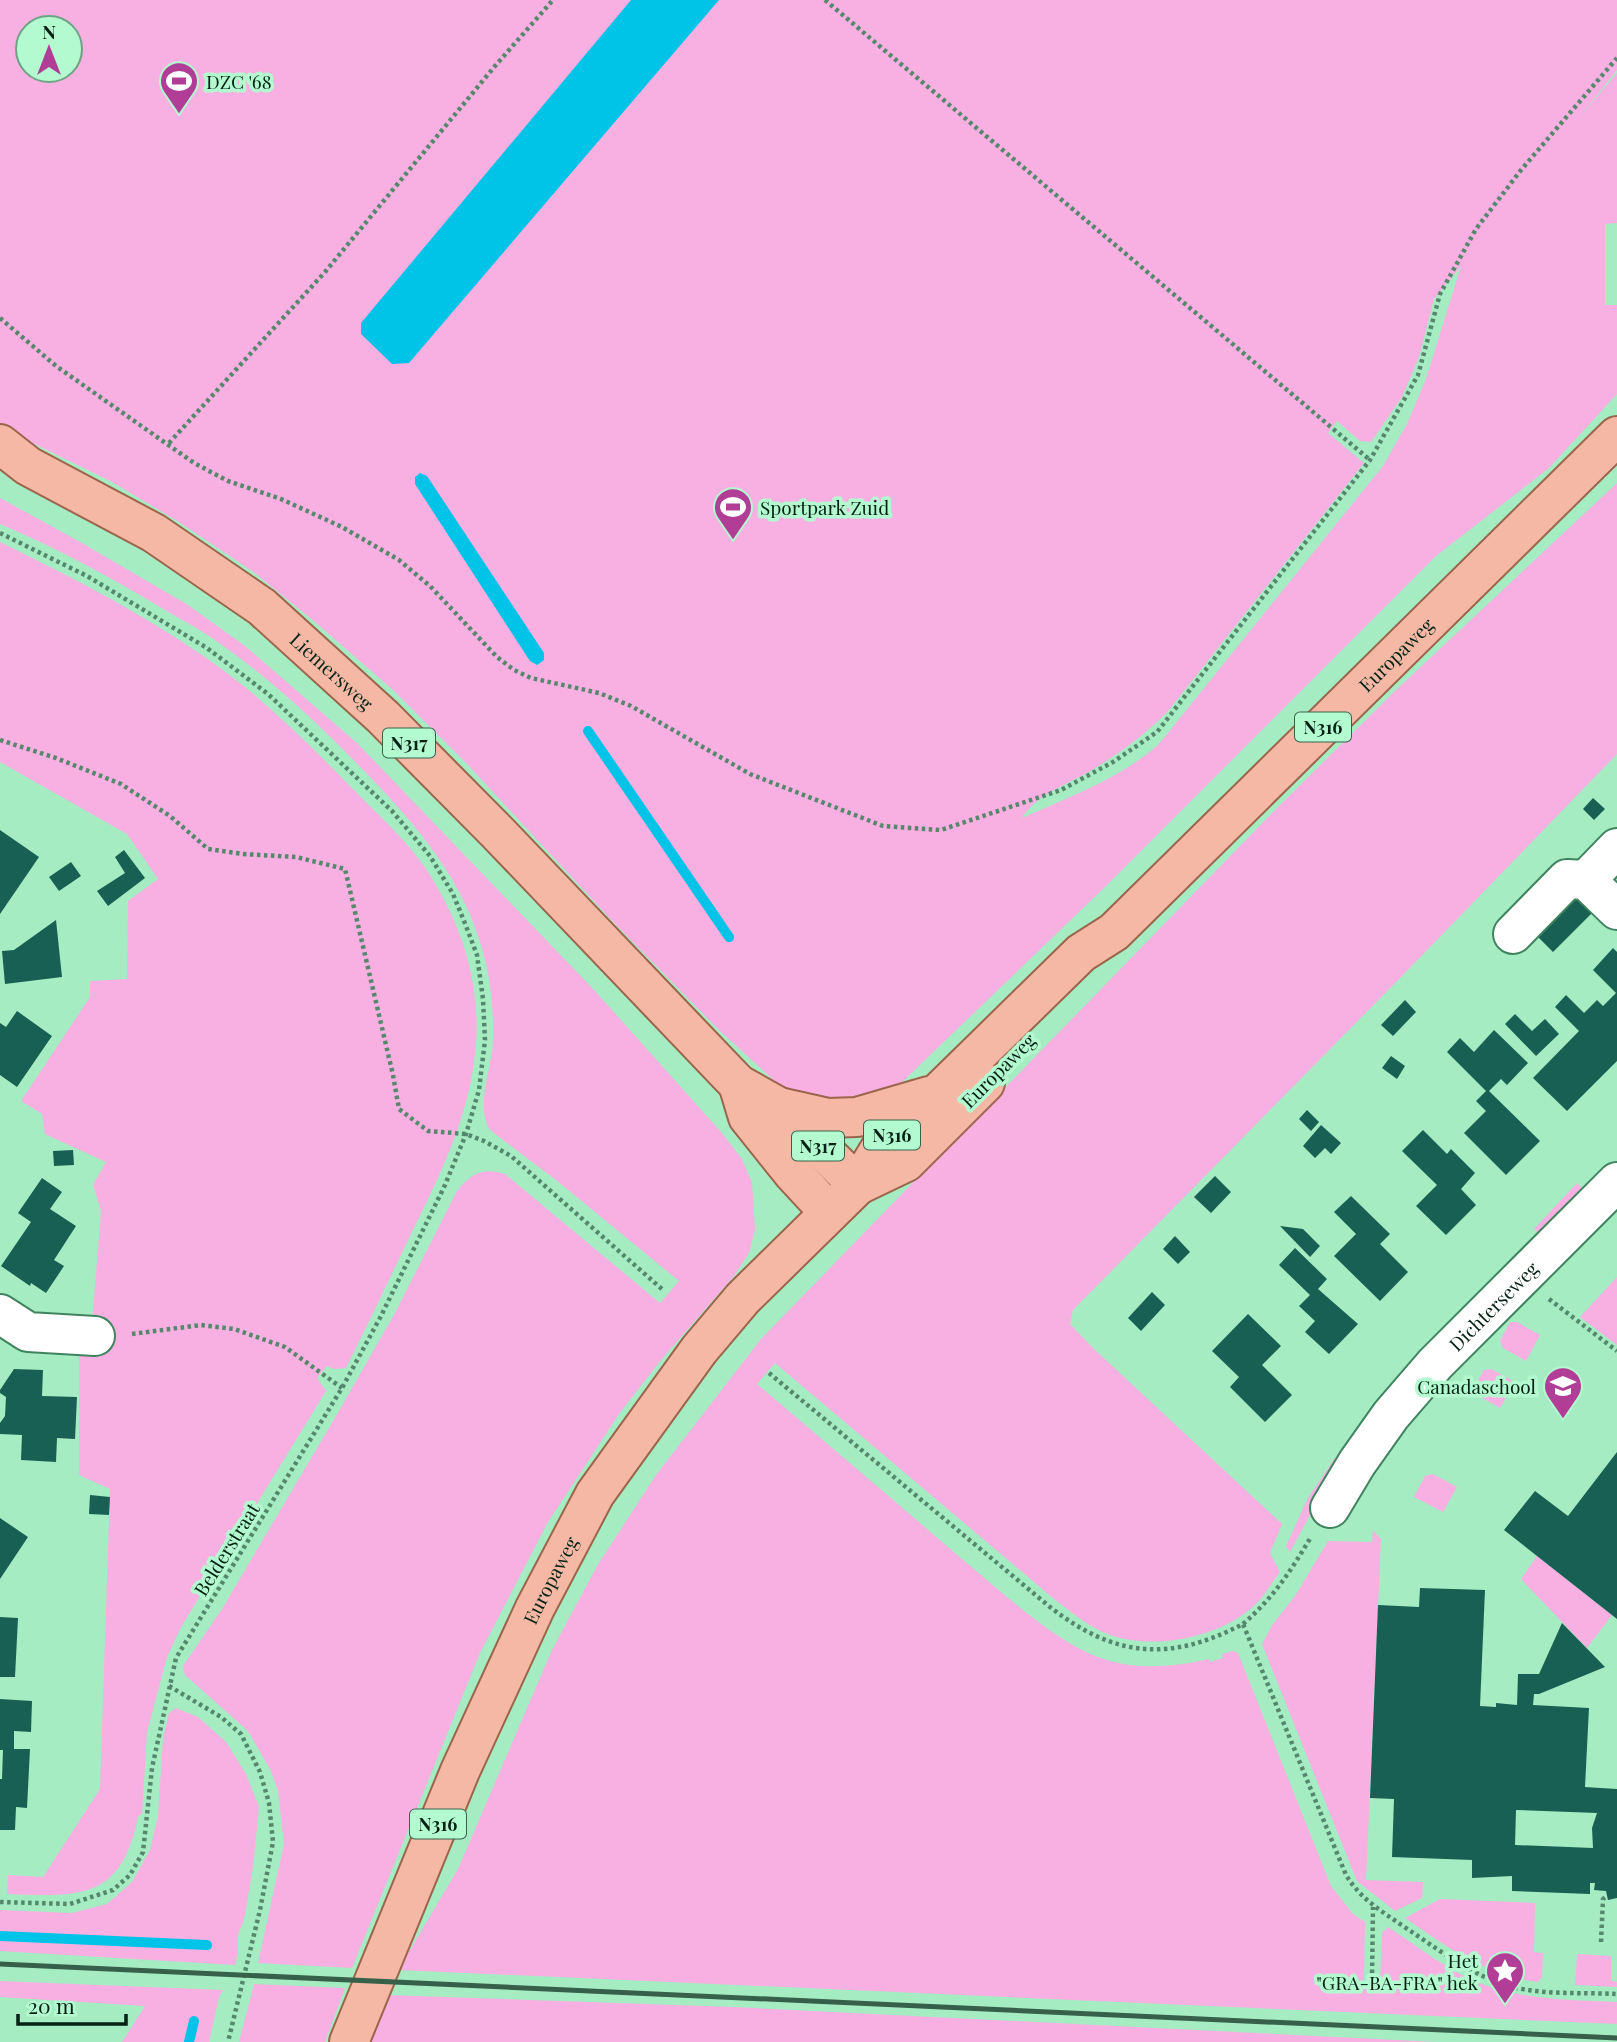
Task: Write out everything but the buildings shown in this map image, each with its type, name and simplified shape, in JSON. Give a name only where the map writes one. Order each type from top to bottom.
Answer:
[{"type":"main road","name":"Europaweg","points":[[349,2042],[460,1771],[535,1608],[595,1494],[699,1350],[743,1298],[858,1185],[884,1142],[1081,953],[1114,932],[1617,436]]},
{"type":"main road","name":"Liemersweg","points":[[10,456],[154,533],[262,607],[383,717],[738,1084],[779,1107],[858,1185]]},
{"type":"main road","name":"Europaweg","points":[[858,1185],[906,1162],[1099,970],[1114,932]]},
{"type":"main road","name":"Liemersweg","points":[[738,1084],[748,1117],[792,1172],[829,1212]]},
{"type":"main road","points":[[779,1107],[828,1118],[857,1117],[937,1094]]},
{"type":"street","points":[[1586,880],[1617,848]]},
{"type":"street","points":[[1513,934],[1567,879],[1586,880],[1617,910]]},
{"type":"street","name":"Dichterseweg","points":[[1330,1508],[1357,1463],[1391,1415],[1435,1364],[1617,1182]]},
{"type":"street","points":[[0,1314],[28,1332],[94,1336]]},
{"type":"path","points":[[169,443],[325,272],[553,0]]},
{"type":"path","points":[[825,0],[1370,460]]},
{"type":"path","points":[[0,318],[56,366],[194,463],[228,481],[281,499],[342,527],[399,560],[430,586],[496,657],[531,678],[599,693],[631,706],[750,774],[883,826],[941,830],[1061,790],[1113,762],[1157,732],[1370,460],[1418,375],[1440,294],[1476,229],[1521,170],[1617,58]]},
{"type":"path","points":[[0,533],[88,576],[228,663],[268,694],[392,811],[430,856],[453,894],[477,955],[484,999],[485,1040],[479,1090],[466,1134]]},
{"type":"path","points":[[0,740],[56,758],[121,784],[170,816],[208,849],[296,857],[345,869],[399,1109],[428,1131],[466,1134],[511,1156],[663,1290]]},
{"type":"path","name":"Belderstraat","points":[[0,1902],[70,1904],[113,1890],[130,1875],[143,1852],[152,1768],[176,1658],[382,1316],[445,1185],[466,1134]]},
{"type":"path","points":[[1520,1278],[1617,1351]]},
{"type":"path","points":[[94,1336],[116,1336],[201,1325],[234,1329],[285,1347],[341,1388]]},
{"type":"path","points":[[769,1373],[1050,1607],[1098,1639],[1129,1648],[1161,1650],[1201,1644],[1243,1624],[1267,1603],[1286,1578],[1330,1508]]},
{"type":"path","points":[[1243,1624],[1346,1875],[1356,1891],[1373,1907],[1459,1964],[1501,1983],[1540,1991],[1617,1994]]},
{"type":"path","points":[[169,1686],[221,1717],[241,1734],[260,1772],[269,1803],[273,1842],[260,1910],[228,2042]]},
{"type":"path","points":[[1601,1942],[1603,1899],[1607,1896]]},
{"type":"path","points":[[1372,1980],[1373,1907]]},
{"type":"shaded area","name":"Sportpark Zuid","points":[[0,0],[1617,0],[1617,70],[1579,118],[1617,73],[1617,223],[1605,224],[1605,305],[1617,305],[1617,394],[1549,468],[1436,556],[1105,887],[898,1086],[859,1104],[797,1097],[779,1085],[721,1032],[616,925],[467,764],[393,690],[252,571],[179,522],[112,482],[0,427]],"holes":[[[1461,266],[1426,379],[1407,424],[1383,466],[1159,744],[1111,777],[1022,818],[1036,802],[1123,750],[1169,710],[1364,463],[1328,433],[1337,421],[1360,441],[1371,442],[1402,397],[1419,357],[1434,299]]]},
{"type":"shaded area","points":[[1617,483],[1617,754],[1073,1310],[1070,1324],[1094,1349],[1282,1524],[1270,1553],[1280,1572],[1258,1602],[1225,1625],[1185,1638],[1142,1641],[1103,1632],[1054,1599],[775,1363],[757,1384],[1006,1596],[1080,1649],[1098,1657],[1139,1666],[1168,1666],[1209,1659],[1210,1662],[1223,1658],[1222,1654],[1233,1651],[1238,1653],[1331,1886],[1353,1914],[1365,1922],[1364,1982],[1380,1982],[1382,1933],[1388,1927],[1449,1967],[1487,1986],[1542,1998],[1617,2002],[1617,2024],[398,1970],[458,1869],[552,1650],[597,1566],[656,1475],[761,1339],[1272,813],[1396,690]]},
{"type":"shaded area","points":[[0,498],[188,605],[245,646],[357,743],[595,991],[721,1132],[742,1159],[752,1183],[755,1229],[749,1253],[734,1276],[661,1360],[619,1414],[548,1522],[480,1653],[352,1968],[258,1963],[284,1844],[278,1791],[271,1771],[248,1731],[185,1675],[183,1666],[222,1609],[339,1411],[395,1313],[457,1191],[467,1180],[484,1172],[505,1174],[660,1303],[679,1281],[556,1180],[490,1130],[484,1098],[492,1052],[493,1019],[483,952],[475,926],[452,879],[405,815],[334,740],[259,673],[206,634],[125,586],[0,524]]},
{"type":"shaded area","points":[[0,542],[130,610],[222,670],[276,714],[399,836],[426,869],[450,911],[473,981],[477,1029],[466,1102],[451,1148],[346,1368],[334,1369],[327,1366],[317,1378],[326,1391],[181,1627],[167,1657],[147,1732],[142,1814],[138,1816],[131,1844],[121,1864],[109,1878],[94,1888],[56,1895],[7,1894],[8,1875],[43,1877],[100,1789],[110,1489],[79,1475],[79,1349],[92,1323],[101,1211],[93,1185],[106,1162],[45,1134],[42,1114],[21,1101],[90,997],[90,981],[127,979],[128,901],[158,879],[127,834],[0,762]]},
{"type":"shaded area","points":[[1577,1183],[1584,1190],[1541,1235],[1534,1229]]},
{"type":"shaded area","points":[[1617,1277],[1617,1345],[1580,1317]]},
{"type":"shaded area","points":[[1510,1322],[1517,1322],[1540,1335],[1526,1361],[1503,1348],[1500,1341]]},
{"type":"shaded area","points":[[1491,1369],[1515,1382],[1500,1408],[1477,1395],[1474,1388],[1484,1370]]},
{"type":"shaded area","points":[[1339,1452],[1346,1457],[1326,1485],[1290,1552],[1286,1546],[1308,1498]]},
{"type":"shaded area","points":[[1433,1474],[1457,1487],[1443,1512],[1414,1497],[1425,1476]]},
{"type":"shaded area","points":[[1373,1531],[1381,1539],[1366,1880],[1423,1882],[1422,1898],[1395,1911],[1357,1881],[1262,1644],[1328,1541],[1372,1542]]},
{"type":"shaded area","points":[[1537,1556],[1612,1615],[1587,1648],[1521,1579]]},
{"type":"shaded area","points":[[176,1708],[198,1717],[226,1742],[246,1774],[259,1807],[253,1867],[244,1920],[238,1934],[235,1965],[0,1951],[0,1910],[72,1913],[107,1904],[132,1882],[150,1850],[158,1816],[163,1738],[169,1713]]},
{"type":"shaded area","points":[[1440,1899],[1535,1903],[1534,1952],[1543,1953],[1542,1977],[1538,1982],[1500,1973],[1468,1959],[1405,1918]]},
{"type":"shaded area","points":[[1577,1954],[1611,1956],[1611,1981],[1617,1982],[1617,1987],[1575,1985]]},
{"type":"shaded area","points":[[0,1981],[223,1990],[209,2042],[122,2042],[145,2006],[0,1997]]},
{"type":"shaded area","points":[[254,1984],[345,1988],[325,2042],[239,2042]]},
{"type":"shaded area","points":[[387,1995],[734,2007],[1436,2042],[368,2042]]},
{"type":"water","points":[[631,0],[719,0],[409,363],[392,364],[361,334],[361,323]]},
{"type":"water","points":[[420,473],[427,476],[544,653],[544,660],[537,665],[530,661],[415,484],[415,477]]},
{"type":"waterway","points":[[588,731],[729,937]]},
{"type":"waterway","points":[[0,1936],[207,1945]]},
{"type":"waterway","points":[[189,2042],[194,2021]]},
{"type":"railway","points":[[0,1964],[1617,2038]]},
{"type":"place","name":"DZC '68","points":[[179,115]]},
{"type":"place","name":"Sportpark Zuid","points":[[733,541]]},
{"type":"place","name":"Canadaschool","points":[[1563,1420]]},
{"type":"place","name":"Het \"GRA-BA-FRA\" hek","points":[[1505,2005]]}]
